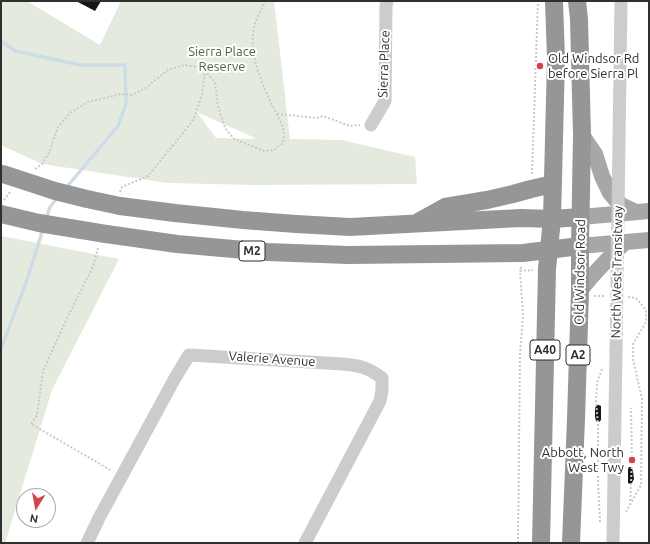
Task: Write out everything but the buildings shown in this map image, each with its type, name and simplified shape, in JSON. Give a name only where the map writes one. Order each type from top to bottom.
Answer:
[{"type":"highway","name":"A40","points":[[541,543],[547,269],[552,218],[556,59],[554,1]]},
{"type":"highway","name":"Old Windsor Road","points":[[571,543],[577,411],[582,135],[579,19],[577,1]]},
{"type":"highway","name":"M2","points":[[2,174],[54,191],[87,199],[119,200],[175,213],[296,224],[350,227],[521,218],[552,218]]},
{"type":"highway","name":"M2","points":[[416,224],[445,207],[487,200],[553,184]]},
{"type":"highway","name":"M2","points":[[1,214],[102,241],[177,244],[259,252],[340,255],[400,255],[523,253],[549,250]]},
{"type":"highway","points":[[552,218],[581,217]]},
{"type":"highway","points":[[549,250],[580,246]]},
{"type":"main road","points":[[582,135],[595,154],[602,176],[614,199],[620,204],[643,212]]},
{"type":"main road","points":[[581,217],[643,212]]},
{"type":"main road","points":[[580,246],[649,240]]},
{"type":"main road","points":[[580,291],[586,282],[625,242]]},
{"type":"street","name":"Sierra Place","points":[[371,124],[385,101],[387,1]]},
{"type":"street","name":"North West Transitway","points":[[613,543],[621,1]]},
{"type":"street","name":"Valerie Avenue","points":[[87,543],[99,518],[189,355],[358,365],[370,370],[382,378],[380,401],[305,543]]},
{"type":"path","points":[[31,173],[42,164],[49,153],[58,127],[70,113],[88,102],[121,94],[132,94],[144,88],[168,70],[185,65],[202,68],[215,83],[218,106],[225,128],[234,139],[264,151],[274,150],[283,143],[283,127],[259,75],[253,41],[255,24],[265,1]]},
{"type":"path","points":[[531,189],[538,1]]},
{"type":"path","points":[[119,200],[122,187],[148,176],[194,119],[202,94],[205,70]]},
{"type":"path","points":[[277,114],[317,118],[323,116],[350,126],[371,124]]},
{"type":"path","points":[[1,204],[11,191]]},
{"type":"path","points":[[102,241],[93,267],[66,320],[43,371],[37,415],[31,424],[122,476]]},
{"type":"path","points":[[518,543],[520,361],[523,316],[520,271]]},
{"type":"path","points":[[600,528],[596,390],[604,363]]},
{"type":"path","points":[[630,506],[632,460],[631,408]]},
{"type":"green space","name":"Sierra Place Reserve","points":[[1,1],[27,1],[100,45],[121,1],[274,1],[290,139],[341,140],[415,157],[417,184],[255,185],[168,183],[42,164],[1,145]],"holes":[[[197,112],[255,138],[216,138]]]},
{"type":"green space","points":[[1,236],[119,259],[52,390],[22,488],[16,488],[16,507],[5,543],[1,543]]},
{"type":"waterway","points":[[1,41],[15,51],[80,65],[125,65],[126,104],[118,126],[66,188]]},
{"type":"waterway","points":[[46,219],[50,207],[58,197]]},
{"type":"waterway","points":[[1,349],[27,280],[43,229]]},
{"type":"place","name":"Old Windsor Rd before Sierra Pl","points":[[540,66]]},
{"type":"place","name":"Abbott, North West Twy","points":[[632,460]]}]
